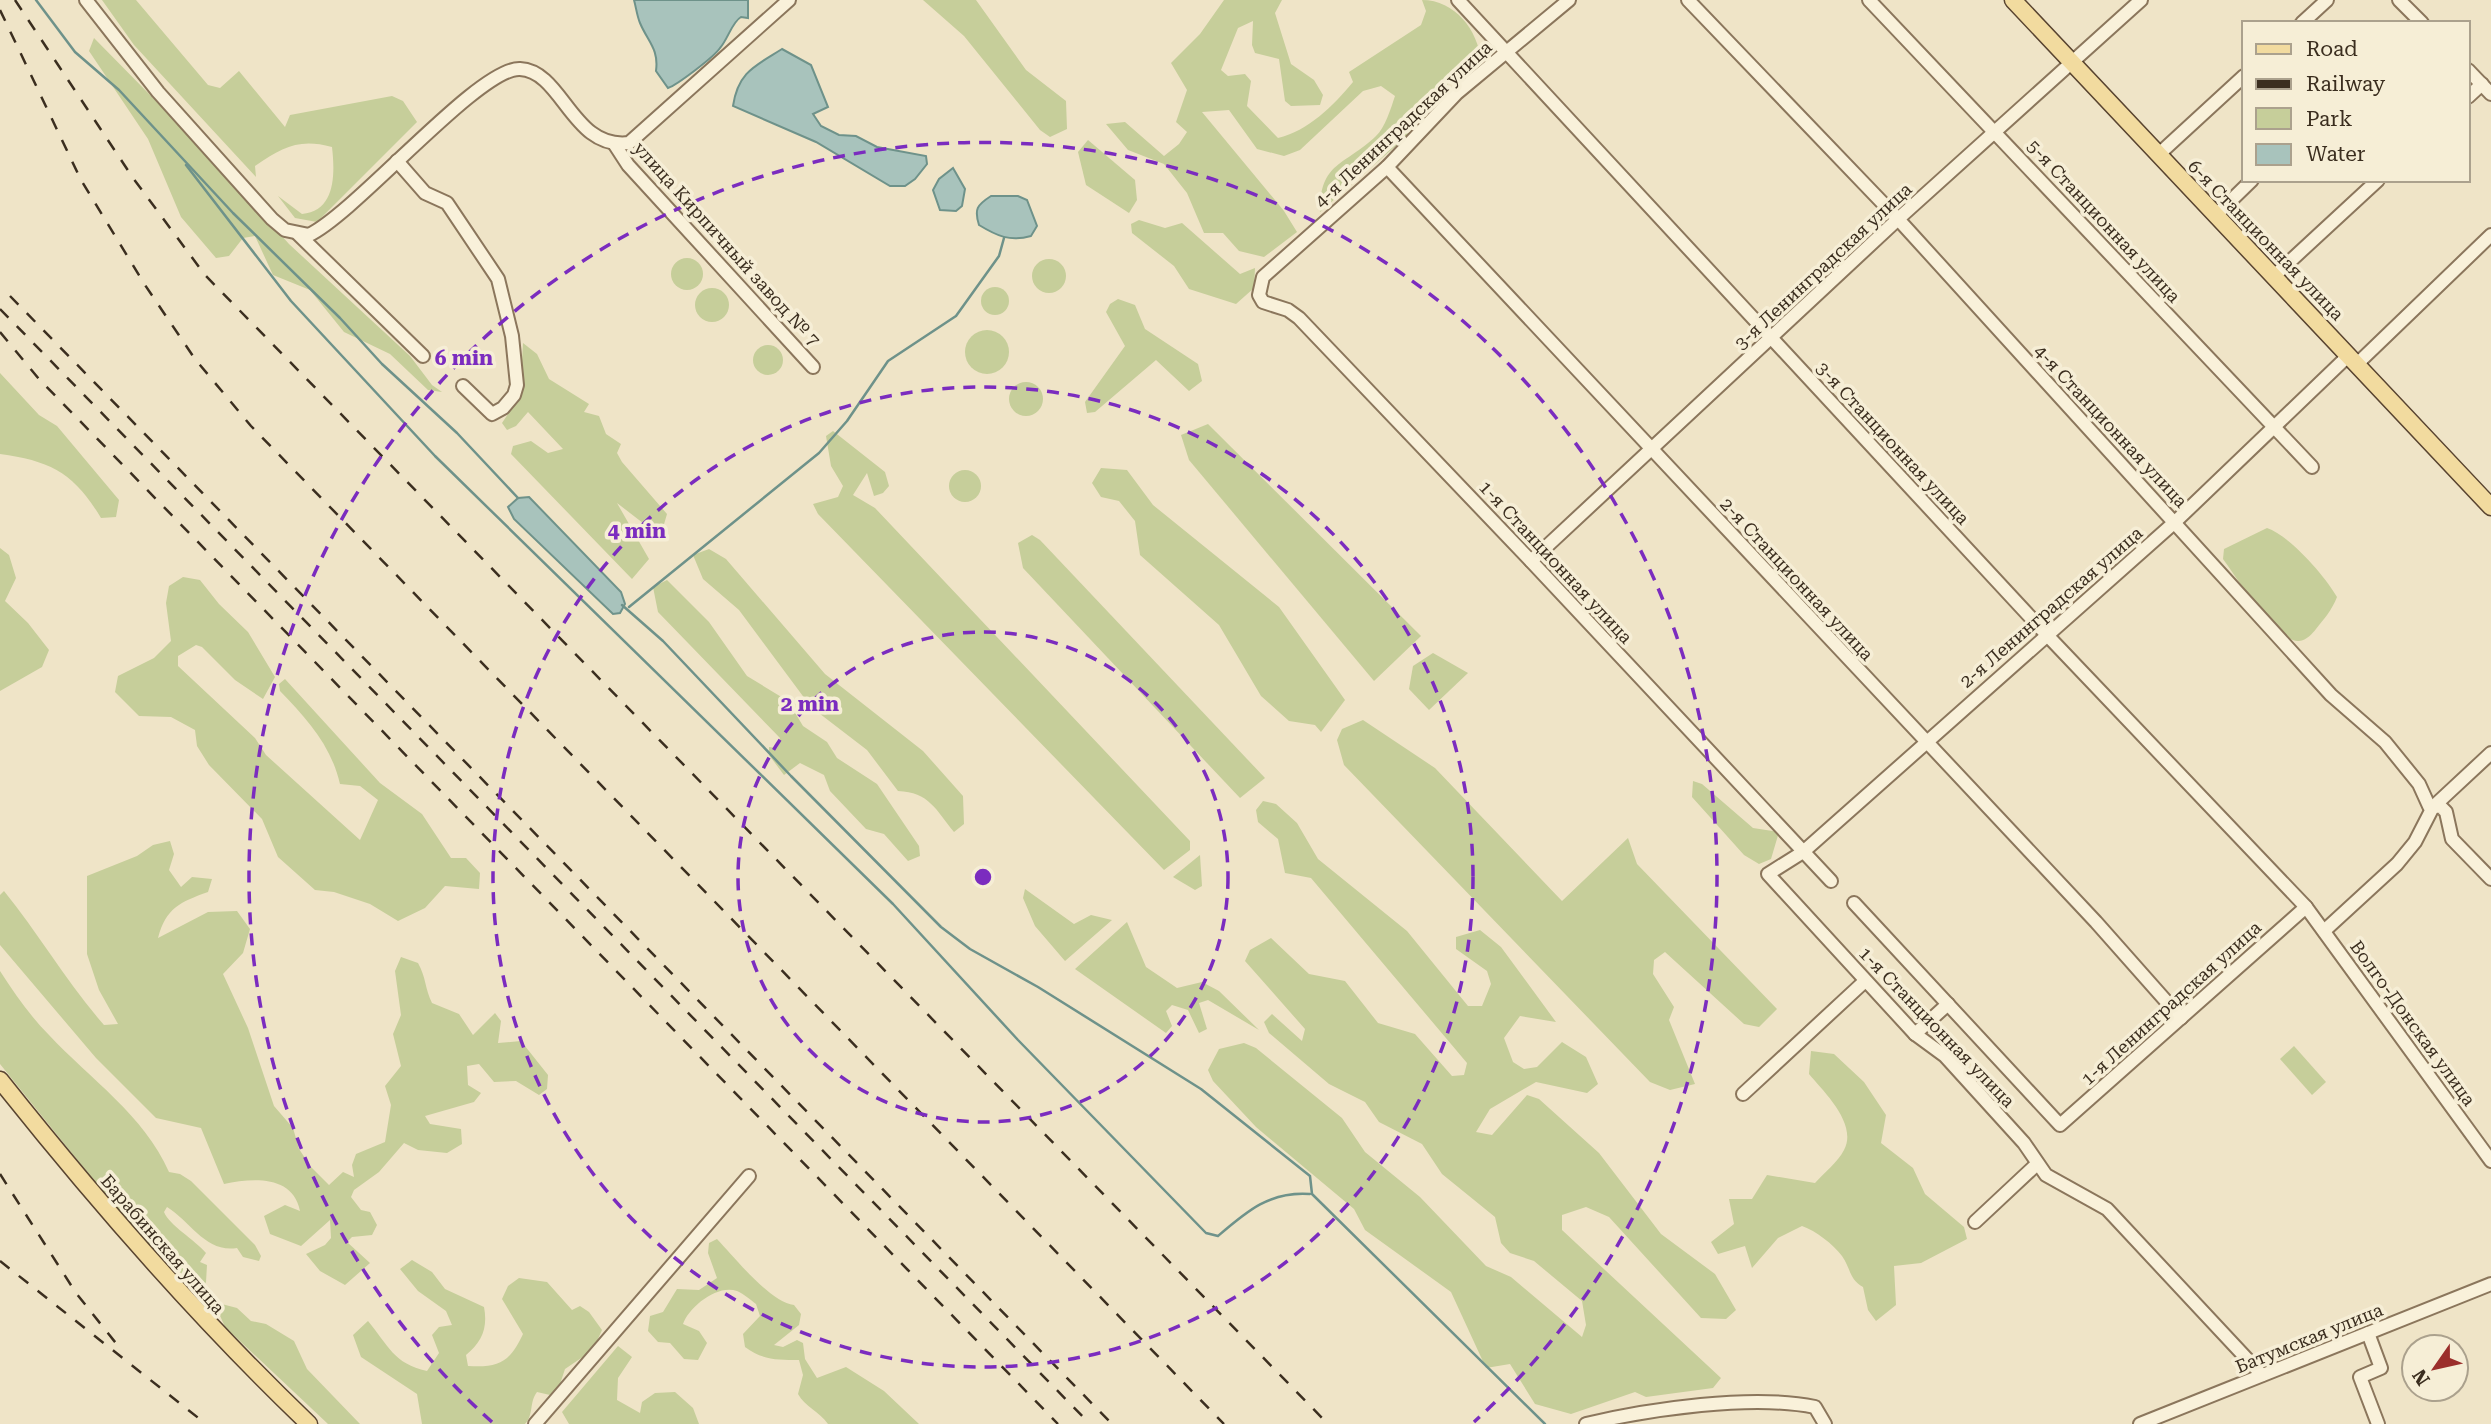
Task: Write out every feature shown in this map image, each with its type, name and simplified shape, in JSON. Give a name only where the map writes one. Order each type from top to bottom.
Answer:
[{"type":"main road","name":"6-я Станционная улица","points":[[2013,0],[2071,65],[2491,507]]},
{"type":"main road","name":"Барабинская улица","points":[[0,1080],[133,1243],[199,1316],[309,1424]]},
{"type":"street","points":[[86,0],[158,92],[272,219],[285,230],[309,235],[319,230],[494,78],[520,69],[542,80],[594,136],[615,145],[629,143],[639,137],[789,0]]},
{"type":"street","name":"3-я Станционная улица","points":[[1458,0],[2046,634],[2305,907]]},
{"type":"street","name":"4-я Ленинградская улица","points":[[1263,277],[1387,166],[1457,93],[1569,0]]},
{"type":"street","name":"4-я Станционная улица","points":[[1688,0],[1898,219],[2332,695],[2385,742],[2419,784],[2427,802],[2446,812],[2452,839],[2491,879]]},
{"type":"street","name":"5-я Станционная улица","points":[[1869,0],[2312,467]]},
{"type":"street","name":"3-я Ленинградская улица","points":[[1531,561],[1898,219],[2141,0]]},
{"type":"street","points":[[2304,21],[2327,0]]},
{"type":"street","points":[[2399,0],[2418,21]]},
{"type":"street","points":[[2470,72],[2486,89],[2470,96]]},
{"type":"street","points":[[2158,155],[2242,78]]},
{"type":"street","name":"улица Кирпичный завод № 7","points":[[615,145],[637,174],[813,367]]},
{"type":"street","points":[[397,160],[425,193],[447,203],[498,279],[512,336],[517,384],[514,395],[503,408],[492,414],[463,386]]},
{"type":"street","name":"2-я Станционная улица","points":[[1387,166],[2096,922],[2180,1018]]},
{"type":"street","points":[[2215,216],[2250,182]]},
{"type":"street","points":[[2273,277],[2376,182]]},
{"type":"street","points":[[298,234],[423,356]]},
{"type":"street","name":"2-я Ленинградская улица","points":[[1768,874],[1803,852],[2175,522],[2274,426],[2353,360],[2491,235]]},
{"type":"street","name":"1-я Станционная улица","points":[[1263,277],[1259,295],[1263,302],[1288,310],[1299,318],[1831,881]]},
{"type":"street","points":[[2324,931],[2397,864],[2415,842],[2433,807],[2491,753]]},
{"type":"street","name":"1-я Станционная улица","points":[[1768,874],[1915,1034],[1945,1056],[2024,1143],[2046,1175],[2107,1209],[2262,1376]]},
{"type":"street","name":"1-я Станционная улица","points":[[1854,903],[2060,1125]]},
{"type":"street","name":"Волго-Донская улица","points":[[2305,907],[2491,1161]]},
{"type":"street","name":"1-я Ленинградская улица","points":[[2060,1125],[2305,907]]},
{"type":"street","points":[[1743,1094],[1865,981]]},
{"type":"street","points":[[1915,1034],[1948,1004]]},
{"type":"street","points":[[1975,1222],[2037,1164]]},
{"type":"street","points":[[535,1424],[749,1177]]},
{"type":"street","name":"Батумская улица","points":[[2142,1424],[2491,1284]]},
{"type":"street","points":[[2368,1333],[2381,1368],[2360,1377],[2378,1424]]},
{"type":"street","points":[[1586,1424],[1703,1406],[1785,1401],[1815,1407],[1825,1424]]},
{"type":"green space","points":[[102,0],[136,0],[208,85],[220,88],[239,71],[285,127],[290,115],[392,96],[403,101],[417,122],[317,222],[295,218],[278,196],[302,214],[321,206],[331,189],[333,179],[332,147],[301,144],[283,149],[255,166],[256,177],[134,45]]},
{"type":"green space","points":[[923,0],[976,0],[1026,70],[1066,101],[1067,129],[1050,137],[1040,130],[964,36]]},
{"type":"green space","points":[[1224,0],[1282,0],[1275,13],[1291,64],[1314,80],[1323,95],[1320,105],[1291,106],[1285,101],[1279,59],[1255,53],[1252,45],[1253,21],[1238,28],[1221,70],[1228,76],[1245,74],[1251,81],[1247,106],[1278,138],[1310,124],[1353,82],[1349,72],[1421,25],[1426,11],[1422,0],[1445,5],[1463,19],[1475,38],[1481,61],[1462,84],[1449,81],[1438,109],[1320,212],[1324,183],[1330,173],[1379,132],[1395,96],[1381,86],[1363,91],[1300,150],[1284,156],[1257,149],[1229,110],[1202,112],[1284,211],[1297,232],[1264,257],[1239,251],[1223,233],[1204,233],[1187,193],[1164,164],[1128,150],[1106,124],[1125,122],[1164,156],[1179,144],[1187,132],[1176,122],[1187,90],[1171,63],[1200,34]]},
{"type":"green space","points":[[94,38],[217,163],[289,244],[410,356],[432,385],[442,392],[428,390],[390,354],[344,332],[310,290],[273,275],[255,236],[243,238],[229,256],[216,258],[181,217],[148,139],[89,51]]},
{"type":"green space","points":[[1088,140],[1135,180],[1137,200],[1129,213],[1086,185],[1078,152]]},
{"type":"green space","points":[[1139,220],[1165,228],[1182,223],[1240,274],[1255,268],[1254,288],[1236,304],[1189,289],[1174,266],[1132,233],[1131,224]]},
{"type":"green space","points":[[687,258],[699,262],[703,274],[699,286],[687,290],[675,286],[671,274],[675,262]]},
{"type":"green space","points":[[1049,259],[1061,264],[1066,276],[1061,288],[1049,293],[1037,288],[1032,276],[1037,264]]},
{"type":"green space","points":[[995,287],[1005,291],[1009,301],[1005,311],[995,315],[985,311],[981,301],[985,291]]},
{"type":"green space","points":[[712,288],[724,293],[729,305],[724,317],[712,322],[700,317],[695,305],[700,293]]},
{"type":"green space","points":[[1118,299],[1135,305],[1145,329],[1198,364],[1202,381],[1189,391],[1156,360],[1095,412],[1087,413],[1085,402],[1125,346],[1106,312],[1110,304]]},
{"type":"green space","points":[[987,330],[1003,336],[1009,352],[1003,368],[987,374],[971,368],[965,352],[971,336]]},
{"type":"green space","points":[[523,343],[537,354],[549,379],[589,404],[584,412],[599,416],[606,434],[621,444],[617,453],[622,462],[667,514],[662,531],[652,530],[617,503],[649,559],[632,579],[511,454],[513,446],[531,441],[548,453],[563,449],[528,412],[516,426],[507,430],[502,423],[520,396]]},
{"type":"green space","points":[[768,345],[779,349],[783,360],[779,371],[768,375],[757,371],[753,360],[757,349]]},
{"type":"green space","points":[[0,373],[39,415],[57,426],[119,500],[116,517],[101,518],[81,490],[60,472],[34,461],[0,454]]},
{"type":"green space","points":[[1026,382],[1038,387],[1043,399],[1038,411],[1026,416],[1014,411],[1009,399],[1014,387]]},
{"type":"green space","points":[[1208,424],[1421,636],[1374,681],[1189,460],[1181,435]]},
{"type":"green space","points":[[833,431],[885,472],[889,486],[883,493],[874,496],[867,473],[853,495],[875,508],[1190,841],[1190,850],[1164,870],[818,514],[813,504],[838,497],[843,486],[831,466],[826,436]]},
{"type":"green space","points":[[1101,468],[1127,470],[1153,505],[1279,607],[1345,700],[1321,732],[1315,725],[1289,721],[1261,696],[1219,625],[1140,555],[1135,521],[1119,501],[1101,497],[1092,483]]},
{"type":"green space","points":[[965,470],[976,475],[981,486],[976,497],[965,502],[954,497],[949,486],[954,475]]},
{"type":"green space","points":[[2267,528],[2286,539],[2306,558],[2337,597],[2316,629],[2299,641],[2290,639],[2268,620],[2223,559],[2224,549]]},
{"type":"green space","points":[[1032,535],[1040,540],[1265,778],[1240,798],[1023,568],[1018,543]]},
{"type":"green space","points":[[0,548],[9,555],[16,578],[5,601],[28,623],[49,650],[42,667],[0,691]]},
{"type":"green space","points":[[709,549],[726,559],[825,674],[923,751],[963,796],[964,824],[954,832],[925,799],[909,792],[898,791],[867,750],[811,707],[739,610],[703,579],[693,555]]},
{"type":"green space","points":[[183,577],[200,580],[219,604],[248,632],[275,677],[263,699],[235,680],[202,647],[196,645],[178,656],[178,666],[255,738],[266,755],[360,840],[378,800],[360,786],[340,784],[324,745],[308,722],[280,691],[279,684],[285,679],[380,783],[422,814],[451,858],[466,858],[480,873],[479,889],[445,886],[425,908],[398,921],[370,904],[334,892],[315,890],[278,857],[262,819],[209,765],[197,746],[195,730],[171,717],[139,716],[115,692],[118,676],[154,658],[171,641],[166,603],[169,586]]},
{"type":"green space","points":[[667,580],[709,622],[747,676],[788,701],[803,726],[827,742],[837,758],[877,784],[919,846],[920,856],[908,861],[884,834],[866,829],[830,791],[824,775],[800,763],[784,775],[769,755],[769,747],[777,748],[780,738],[658,612],[653,587]]},
{"type":"green space","points":[[1433,653],[1468,673],[1429,710],[1409,689],[1413,666]]},
{"type":"green space","points":[[1363,720],[1435,768],[1562,901],[1628,838],[1637,864],[1777,1009],[1759,1027],[1744,1024],[1665,952],[1654,960],[1653,974],[1674,1007],[1669,1020],[1695,1084],[1670,1090],[1650,1082],[1344,765],[1337,740],[1342,729]]},
{"type":"green space","points":[[1693,781],[1702,784],[1753,828],[1779,832],[1771,859],[1759,864],[1744,855],[1692,797]]},
{"type":"green space","points":[[1263,801],[1276,804],[1297,823],[1318,859],[1407,931],[1468,1006],[1482,1006],[1491,984],[1487,971],[1456,949],[1456,937],[1480,930],[1501,947],[1556,1022],[1520,1016],[1504,1038],[1513,1062],[1524,1069],[1537,1067],[1562,1042],[1586,1057],[1598,1084],[1587,1093],[1536,1082],[1490,1109],[1476,1132],[1492,1135],[1527,1095],[1539,1099],[1599,1153],[1661,1234],[1715,1274],[1736,1310],[1726,1319],[1701,1318],[1609,1217],[1586,1207],[1562,1215],[1562,1230],[1721,1378],[1713,1388],[1646,1397],[1635,1392],[1571,1414],[1535,1404],[1510,1364],[1486,1368],[1451,1292],[1365,1230],[1354,1209],[1256,1127],[1213,1081],[1208,1070],[1219,1049],[1244,1043],[1256,1048],[1342,1118],[1365,1152],[1420,1197],[1486,1266],[1511,1277],[1582,1337],[1586,1325],[1582,1301],[1534,1261],[1510,1253],[1501,1243],[1495,1217],[1442,1174],[1422,1144],[1379,1122],[1365,1102],[1329,1084],[1269,1033],[1264,1022],[1272,1014],[1302,1041],[1305,1029],[1245,961],[1250,950],[1271,938],[1309,974],[1345,981],[1378,1023],[1415,1034],[1452,1076],[1464,1075],[1467,1063],[1311,878],[1285,873],[1278,839],[1258,822],[1256,810]]},
{"type":"green space","points":[[170,841],[174,854],[169,870],[181,887],[192,877],[212,879],[208,892],[182,903],[170,913],[158,938],[208,912],[237,911],[250,929],[243,953],[223,974],[248,1028],[274,1106],[293,1128],[299,1149],[311,1167],[329,1185],[343,1172],[354,1177],[352,1165],[356,1154],[385,1142],[391,1105],[385,1086],[401,1066],[393,1034],[401,1015],[395,971],[401,957],[418,963],[432,1003],[459,1014],[473,1035],[495,1013],[501,1021],[498,1043],[521,1041],[548,1075],[547,1089],[539,1095],[516,1081],[494,1082],[479,1064],[467,1066],[468,1085],[481,1093],[474,1102],[425,1116],[430,1124],[461,1129],[462,1144],[447,1153],[418,1150],[404,1143],[379,1172],[354,1190],[351,1197],[361,1210],[370,1212],[377,1225],[372,1235],[352,1237],[347,1242],[370,1263],[345,1285],[320,1271],[306,1254],[325,1245],[331,1238],[330,1220],[301,1246],[270,1234],[264,1216],[285,1205],[300,1211],[296,1199],[289,1191],[281,1185],[259,1180],[224,1184],[201,1128],[156,1118],[96,1058],[0,945],[0,895],[4,891],[104,1025],[118,1024],[99,990],[87,954],[87,876],[137,856],[153,845]]},
{"type":"green space","points":[[1200,855],[1202,886],[1195,890],[1173,877]]},
{"type":"green space","points":[[1025,889],[1074,924],[1091,915],[1112,920],[1065,961],[1035,926],[1023,898]]},
{"type":"green space","points":[[1127,922],[1146,967],[1177,988],[1202,982],[1219,991],[1259,1030],[1208,1000],[1199,1003],[1207,1029],[1199,1033],[1188,1010],[1172,1005],[1166,1011],[1172,1026],[1166,1033],[1075,969]]},
{"type":"green space","points":[[0,971],[42,1028],[131,1115],[169,1172],[180,1174],[191,1181],[255,1245],[261,1256],[259,1261],[243,1257],[237,1248],[216,1246],[167,1207],[164,1212],[167,1217],[206,1253],[200,1262],[207,1265],[206,1282],[200,1293],[187,1293],[182,1290],[0,1064]]},
{"type":"green space","points":[[2294,1046],[2326,1082],[2312,1095],[2280,1059]]},
{"type":"green space","points":[[1811,1051],[1834,1054],[1864,1082],[1886,1115],[1881,1143],[1913,1168],[1925,1194],[1964,1227],[1967,1239],[1921,1263],[1894,1266],[1896,1305],[1876,1321],[1868,1310],[1863,1287],[1853,1277],[1842,1256],[1824,1238],[1807,1228],[1802,1226],[1778,1238],[1752,1268],[1745,1246],[1718,1254],[1711,1242],[1734,1224],[1729,1199],[1752,1199],[1767,1175],[1815,1183],[1844,1150],[1847,1130],[1843,1119],[1809,1074]]},
{"type":"green space","points":[[717,1239],[764,1288],[794,1305],[801,1314],[799,1325],[774,1345],[783,1347],[797,1340],[803,1343],[805,1359],[817,1378],[846,1367],[884,1391],[919,1424],[828,1424],[798,1394],[803,1375],[799,1360],[764,1357],[745,1347],[743,1334],[760,1316],[756,1304],[737,1291],[721,1291],[705,1298],[686,1317],[683,1324],[699,1331],[707,1343],[698,1360],[684,1359],[670,1343],[658,1342],[648,1331],[650,1316],[663,1312],[677,1289],[699,1290],[717,1278],[708,1253],[709,1243]]},
{"type":"green space","points":[[412,1260],[432,1272],[445,1289],[484,1307],[484,1328],[480,1340],[466,1355],[468,1366],[496,1364],[508,1357],[518,1343],[523,1334],[502,1299],[508,1286],[519,1278],[547,1282],[572,1310],[580,1306],[589,1312],[602,1330],[593,1350],[565,1369],[558,1390],[550,1395],[537,1392],[530,1417],[525,1424],[422,1424],[417,1394],[361,1357],[353,1335],[368,1321],[399,1358],[427,1371],[439,1353],[432,1335],[439,1327],[452,1325],[446,1311],[418,1291],[400,1269]]},
{"type":"green space","points":[[214,1302],[237,1308],[251,1321],[266,1324],[294,1341],[307,1369],[360,1424],[328,1424],[225,1327]]},
{"type":"green space","points":[[618,1346],[632,1357],[618,1378],[617,1400],[640,1413],[642,1402],[655,1393],[675,1392],[693,1408],[699,1424],[569,1424],[562,1412]]},
{"type":"water","points":[[634,0],[748,0],[748,18],[738,19],[716,52],[668,88],[656,71],[654,51],[640,23]]},
{"type":"water","points":[[782,49],[811,65],[828,107],[813,114],[821,126],[839,135],[856,136],[877,147],[926,156],[927,164],[915,179],[905,186],[890,186],[816,142],[733,106],[739,85],[749,71]]},
{"type":"water","points":[[953,168],[965,189],[962,206],[956,211],[940,210],[933,190],[939,179]]},
{"type":"water","points":[[991,196],[1018,196],[1027,200],[1037,226],[1031,236],[1004,237],[979,225],[978,208]]},
{"type":"water","points":[[529,497],[621,592],[625,604],[620,613],[613,614],[514,519],[508,507],[518,498]]},
{"type":"waterway","points":[[36,0],[75,52],[119,90],[233,213],[340,318],[382,364],[457,433],[518,498]]},
{"type":"waterway","points":[[186,165],[291,301],[435,456],[893,904],[1018,1040],[1206,1233],[1218,1236],[1249,1211],[1271,1199],[1310,1194]]},
{"type":"waterway","points":[[629,607],[819,453],[847,421],[888,361],[956,316],[999,256],[1004,238]]},
{"type":"waterway","points":[[622,605],[663,641],[791,776],[941,927],[970,949],[1038,987],[1201,1089],[1310,1176],[1312,1194],[1545,1424]]},
{"type":"railway","points":[[15,0],[133,178],[205,275],[1328,1424]]},
{"type":"railway","points":[[0,10],[81,180],[145,285],[195,359],[251,426],[1224,1424]]},
{"type":"railway","points":[[10,296],[1112,1424]]},
{"type":"railway","points":[[0,309],[1090,1424]]},
{"type":"railway","points":[[0,332],[39,379],[1058,1424]]},
{"type":"railway","points":[[0,1174],[76,1293],[119,1347]]},
{"type":"railway","points":[[0,1261],[206,1424]]}]
